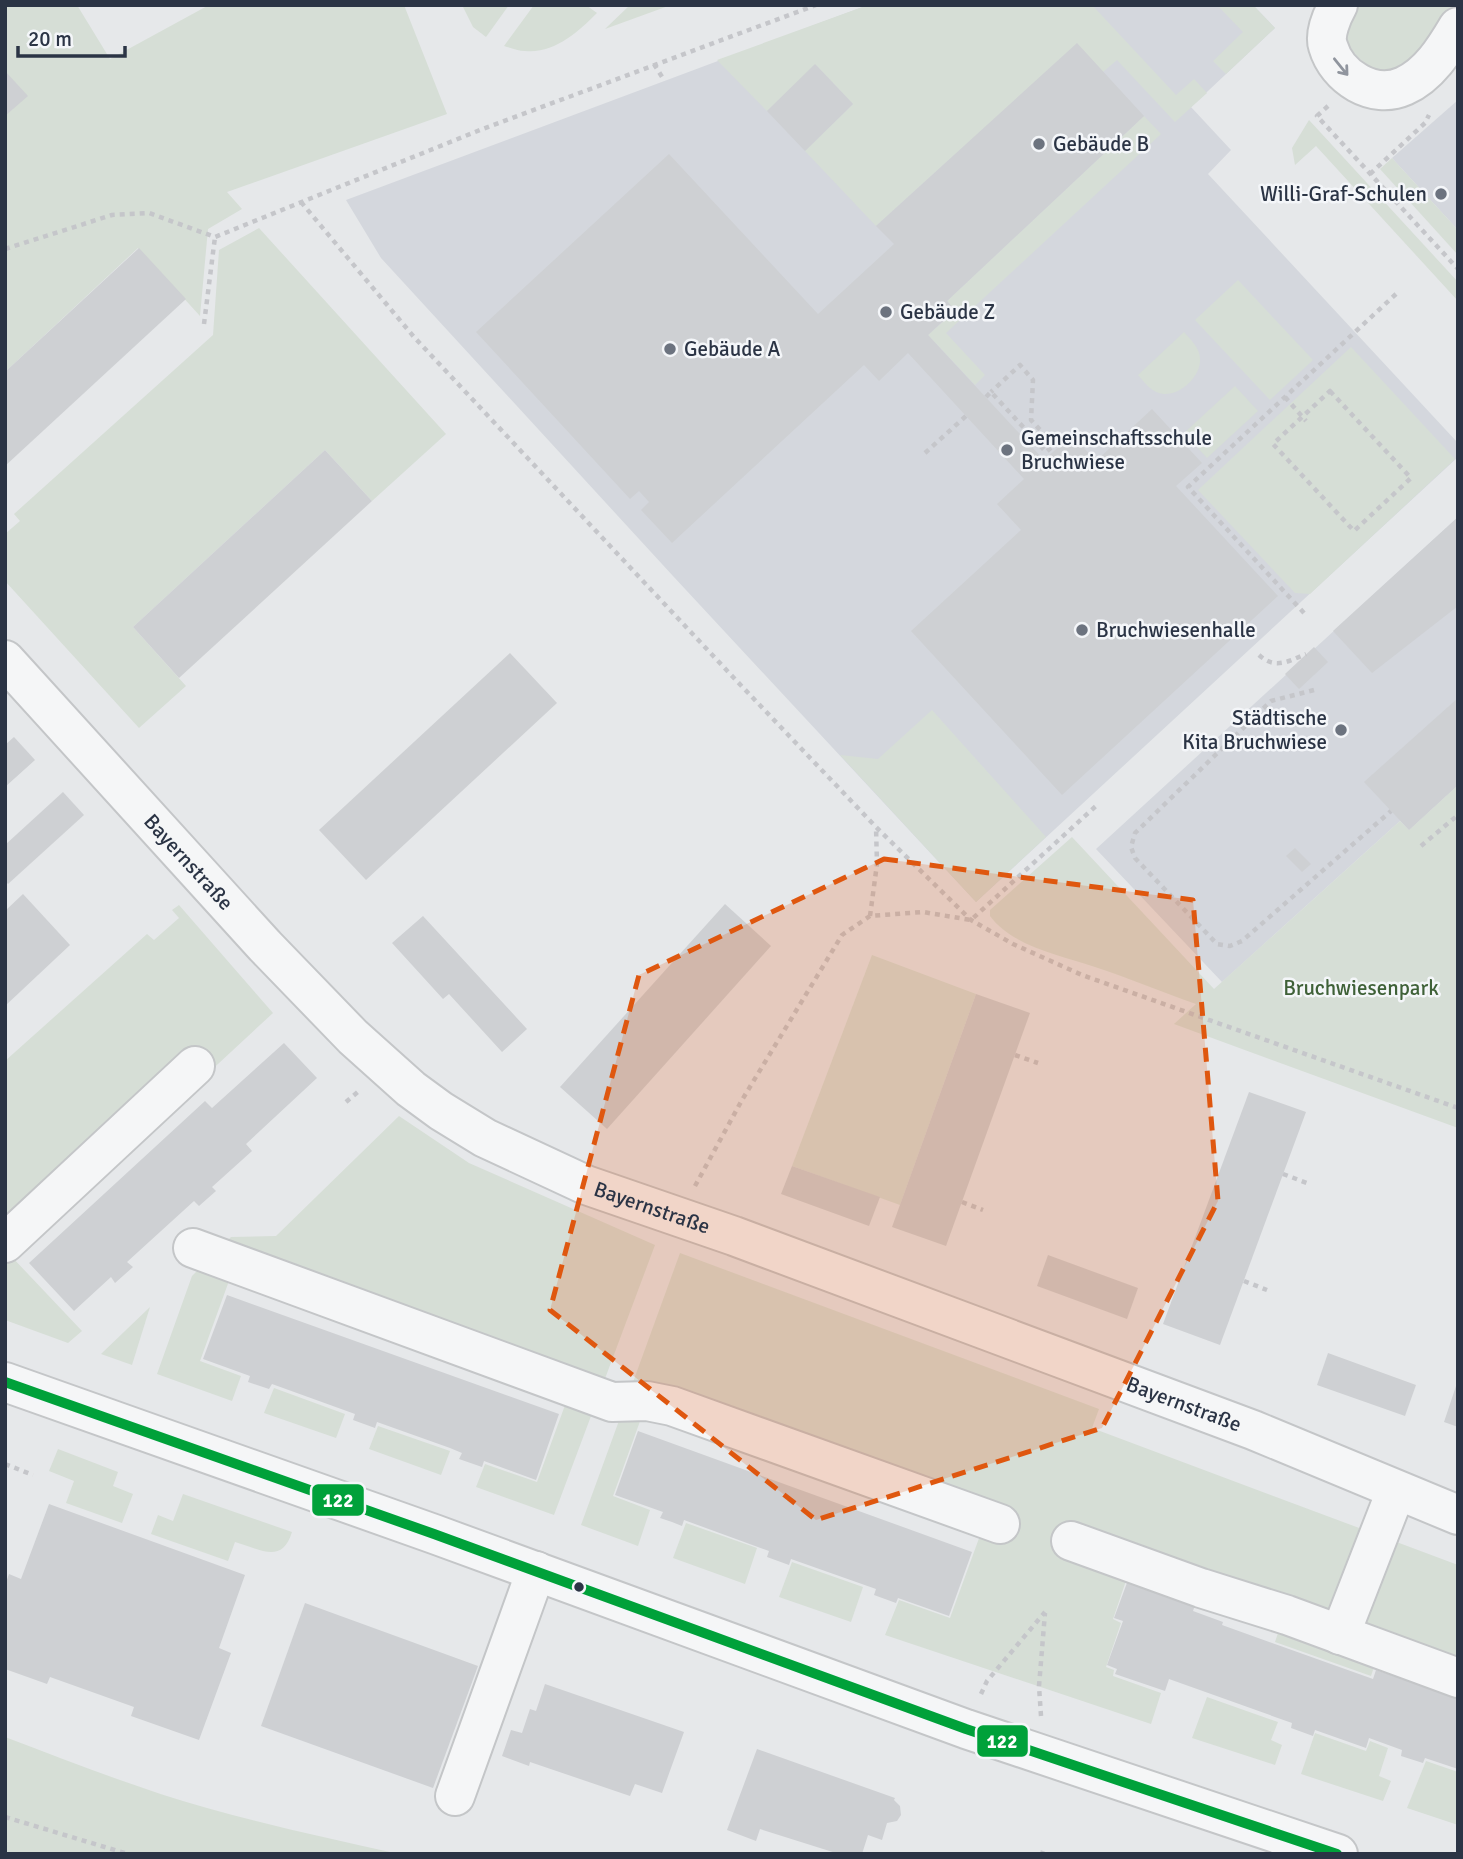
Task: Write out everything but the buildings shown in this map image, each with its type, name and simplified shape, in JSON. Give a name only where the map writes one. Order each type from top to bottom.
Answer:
[{"type":"street","points":[[1338,5],[1332,15],[1327,44],[1339,69],[1359,85],[1382,91],[1402,88],[1417,79],[1443,51],[1458,27]]},
{"type":"street","name":"Bayernstraße","points":[[5,660],[265,946],[384,1067],[441,1111],[485,1138],[586,1185],[680,1217],[1253,1430],[1458,1515]]},
{"type":"street","points":[[5,1243],[195,1066]]},
{"type":"street","points":[[193,1248],[612,1402],[647,1401],[672,1406],[1000,1524]]},
{"type":"street","points":[[5,1382],[536,1571],[966,1729],[1338,1854]]},
{"type":"street","points":[[1340,1635],[1396,1491]]},
{"type":"street","points":[[1070,1541],[1457,1677]]},
{"type":"street","points":[[454,1796],[536,1571]]},
{"type":"path","points":[[5,249],[113,215],[149,213],[215,237],[654,64],[816,5]]},
{"type":"path","points":[[654,64],[664,80]]},
{"type":"path","points":[[1336,99],[1317,116],[1458,269]]},
{"type":"path","points":[[1370,174],[1425,123],[1430,112]]},
{"type":"path","points":[[301,202],[414,337],[876,827],[971,920],[1013,944],[1082,975],[1458,1108]]},
{"type":"path","points":[[204,324],[215,237]]},
{"type":"path","points":[[1304,613],[1188,487],[1396,295]]},
{"type":"path","points":[[986,397],[1020,365],[1033,380],[1031,421],[1054,445],[1046,452],[991,393]]},
{"type":"path","points":[[1330,391],[1411,478],[1353,531],[1273,444],[1304,419],[1330,391]]},
{"type":"path","points":[[1285,397],[1304,419]]},
{"type":"path","points":[[925,453],[966,416]]},
{"type":"path","points":[[1259,655],[1266,662],[1281,664],[1307,654]]},
{"type":"path","points":[[1314,690],[1271,701],[1135,833],[1131,847],[1135,858],[1217,944],[1230,946],[1242,941],[1391,811]]},
{"type":"path","points":[[971,920],[1097,805]]},
{"type":"path","points":[[1421,846],[1458,815]]},
{"type":"path","points":[[870,916],[877,864],[876,827]]},
{"type":"path","points":[[680,1217],[742,1100],[842,934],[870,916],[923,912],[971,920]]},
{"type":"path","points":[[1015,1055],[1038,1063]]},
{"type":"path","points":[[346,1102],[360,1089]]},
{"type":"path","points":[[1283,1174],[1307,1183]]},
{"type":"path","points":[[962,1202],[983,1210]]},
{"type":"path","points":[[1244,1281],[1267,1290]]},
{"type":"path","points":[[5,1464],[33,1475]]},
{"type":"path","points":[[966,1729],[986,1681],[1045,1612],[1039,1686],[1042,1720],[1032,1750]]},
{"type":"path","points":[[5,1817],[128,1854]]},
{"type":"highlighted area","points":[[884,859],[1193,900],[1218,1201],[1102,1428],[816,1520],[550,1310],[639,975]]},
{"type":"shaded area","name":"Gemeinschaftsschule Bruchwiese","points":[[868,5],[1253,5],[1275,28],[1191,107],[1231,150],[1208,174],[1458,443],[1458,457],[976,902],[381,258],[346,200]]},
{"type":"shaded area","name":"Willi-Graf-Schulen","points":[[1458,100],[1458,230],[1392,158]]},
{"type":"shaded area","name":"Städtische Kita Bruchwiese","points":[[1458,517],[1458,785],[1409,830],[1400,821],[1222,982],[1096,849]]},
{"type":"green space","points":[[5,5],[77,5],[110,59],[209,5],[404,5],[447,114],[227,192],[242,209],[208,229],[200,316],[138,248],[5,372]]},
{"type":"green space","points":[[462,5],[509,5],[486,37],[473,27]]},
{"type":"green space","points":[[534,5],[586,5],[597,13],[574,34],[546,49],[522,51],[504,46]]},
{"type":"green space","points":[[630,5],[671,5],[605,29]]},
{"type":"green space","points":[[868,5],[1092,5],[1176,95],[1194,79],[1207,93],[1175,122],[1117,60],[1103,72],[1077,44],[876,226],[805,151],[853,104],[816,65],[767,111],[717,60]]},
{"type":"green space","points":[[1217,5],[1253,5],[1275,28],[1226,74],[1213,61],[1243,32]]},
{"type":"green space","points":[[1355,5],[1454,5],[1434,39],[1419,55],[1397,70],[1386,71],[1365,63],[1345,40]]},
{"type":"green space","points":[[1144,116],[1161,134],[946,333],[985,375],[975,385],[928,335],[955,311],[947,301]]},
{"type":"green space","points":[[1309,120],[1458,282],[1458,301],[1316,146],[1295,165],[1292,148]]},
{"type":"green space","points":[[1392,158],[1458,230],[1458,255],[1380,169]]},
{"type":"green space","points":[[259,228],[446,434],[372,501],[325,450],[133,627],[186,686],[139,728],[5,581],[5,534],[20,521],[14,514],[213,335],[219,250]]},
{"type":"green space","points":[[1238,280],[1313,360],[1270,400],[1195,320]]},
{"type":"green space","points":[[1184,332],[1198,351],[1200,359],[1197,372],[1189,383],[1177,391],[1164,394],[1156,392],[1138,375]]},
{"type":"green space","points":[[1351,347],[1455,459],[1310,594],[1295,593],[1198,490]]},
{"type":"green space","points":[[1235,386],[1258,411],[1207,458],[1184,433]]},
{"type":"green space","points":[[932,710],[1046,837],[976,902],[840,755],[878,759]]},
{"type":"green space","name":"Bruchwiesenpark","points":[[1458,785],[1458,1128],[1174,1024],[1196,1004],[1108,971],[1038,949],[1011,935],[990,916],[990,910],[1072,837],[1214,989],[1400,821],[1409,830]]},
{"type":"green space","points":[[179,905],[273,1013],[11,1256],[82,1331],[68,1343],[5,1320],[5,1061],[147,934],[154,940],[179,918],[172,910]]},
{"type":"green space","points":[[872,955],[976,994],[900,1205],[792,1166]]},
{"type":"green space","points":[[399,1116],[469,1163],[655,1245],[554,1515],[476,1487],[485,1464],[537,1482],[576,1375],[238,1256],[200,1361],[241,1376],[232,1401],[157,1374],[192,1276],[231,1237],[276,1236]]},
{"type":"green space","points":[[680,1253],[1099,1409],[1092,1428],[1458,1565],[1458,1697],[1374,1667],[1371,1676],[1275,1642],[1281,1624],[1130,1569],[1113,1619],[1121,1623],[1106,1667],[1114,1670],[1113,1676],[1161,1693],[1151,1724],[885,1635],[899,1600],[950,1618],[990,1508],[652,1388],[613,1496],[650,1510],[638,1546],[581,1525]]},
{"type":"green space","points":[[150,1307],[132,1365],[101,1354]]},
{"type":"green space","points":[[274,1388],[345,1414],[336,1438],[264,1413]]},
{"type":"green space","points":[[378,1426],[450,1451],[441,1475],[369,1449]]},
{"type":"green space","points":[[58,1449],[118,1472],[113,1486],[133,1494],[122,1523],[66,1503],[74,1481],[49,1471]]},
{"type":"green space","points":[[183,1494],[292,1532],[288,1542],[276,1552],[269,1552],[235,1542],[228,1561],[151,1534],[158,1515],[173,1521]]},
{"type":"green space","points":[[686,1523],[757,1548],[745,1584],[673,1558]]},
{"type":"green space","points":[[792,1562],[863,1587],[851,1622],[779,1597]]},
{"type":"green space","points":[[1207,1697],[1278,1722],[1271,1740],[1282,1745],[1275,1765],[1192,1738]]},
{"type":"green space","points":[[1315,1733],[1366,1751],[1370,1741],[1388,1748],[1379,1776],[1391,1781],[1383,1801],[1301,1774]]},
{"type":"green space","points":[[5,1737],[182,1801],[279,1827],[399,1854],[5,1854]]},
{"type":"green space","points":[[1426,1761],[1458,1772],[1458,1825],[1407,1808]]},
{"type":"transit line","name":"122","points":[[5,1382],[434,1534],[966,1729],[1337,1854]]},
{"type":"place","name":"Gebäude B","points":[[1039,144]]},
{"type":"place","name":"Willi-Graf-Schulen","points":[[1441,194]]},
{"type":"place","name":"Gebäude Z","points":[[886,312]]},
{"type":"place","name":"Gebäude A","points":[[670,349]]},
{"type":"place","name":"Gemeinschaftsschule Bruchwiese","points":[[1007,450]]},
{"type":"place","name":"Bruchwiesenhalle","points":[[1082,630]]},
{"type":"place","name":"Städtische Kita Bruchwiese","points":[[1341,730]]}]
